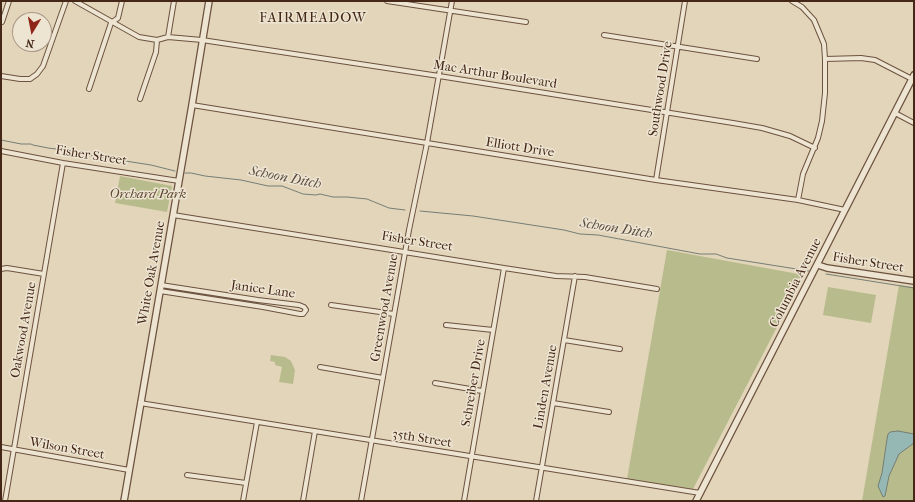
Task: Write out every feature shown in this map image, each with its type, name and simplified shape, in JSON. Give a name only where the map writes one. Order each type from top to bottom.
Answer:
[{"type":"street","points":[[2,22],[9,1]]},
{"type":"street","points":[[1,76],[30,79],[37,74],[43,66],[66,1]]},
{"type":"street","points":[[75,1],[139,37],[157,40],[168,37],[174,1]]},
{"type":"street","points":[[89,89],[112,23],[118,18],[122,1]]},
{"type":"street","name":"White Oak Avenue","points":[[124,501],[209,1]]},
{"type":"street","points":[[387,1],[526,22]]},
{"type":"street","name":"Greenwood Avenue","points":[[361,501],[405,252],[427,143],[452,1]]},
{"type":"street","name":"Southwood Drive","points":[[656,180],[679,46],[685,1]]},
{"type":"street","points":[[792,1],[802,7],[814,20],[822,36],[825,59],[823,110],[818,138],[803,174],[798,200]]},
{"type":"street","points":[[604,35],[757,59]]},
{"type":"street","name":"Mac Arthur Boulevard","points":[[168,37],[202,40],[439,76],[762,128],[790,136],[815,148]]},
{"type":"street","points":[[140,99],[156,52],[157,40]]},
{"type":"street","points":[[825,59],[861,58],[875,60],[913,77]]},
{"type":"street","name":"Columbia Avenue","points":[[696,501],[913,77]]},
{"type":"street","name":"Elliott Drive","points":[[192,105],[656,180],[798,200],[845,210]]},
{"type":"street","points":[[895,114],[914,123]]},
{"type":"street","name":"Fisher Street","points":[[1,151],[63,163],[179,181]]},
{"type":"street","name":"Oakwood Avenue","points":[[5,501],[63,163]]},
{"type":"street","name":"Fisher Street","points":[[173,215],[556,276],[585,277],[657,289]]},
{"type":"street","name":"Fisher Street","points":[[818,265],[827,268],[914,281]]},
{"type":"street","points":[[1,269],[7,268],[44,274]]},
{"type":"street","name":"Schreiber Drive","points":[[464,501],[504,268]]},
{"type":"street","name":"Linden Avenue","points":[[536,501],[575,276]]},
{"type":"street","name":"Janice Lane","points":[[160,288],[299,305],[304,307],[306,310],[303,314],[300,314],[160,288]]},
{"type":"street","points":[[331,305],[394,314]]},
{"type":"street","points":[[446,325],[493,330]]},
{"type":"street","points":[[564,340],[620,349]]},
{"type":"street","points":[[320,367],[383,378]]},
{"type":"street","points":[[435,383],[482,391]]},
{"type":"street","name":"35th Street","points":[[140,403],[700,493]]},
{"type":"street","points":[[553,403],[609,412]]},
{"type":"street","points":[[243,501],[258,422]]},
{"type":"street","points":[[302,501],[315,431]]},
{"type":"street","name":"Wilson Street","points":[[1,447],[129,470]]},
{"type":"street","points":[[187,475],[246,483]]},
{"type":"green space","name":"Orchard Park","points":[[120,176],[172,186],[167,212],[115,203]]},
{"type":"green space","points":[[667,250],[804,275],[693,489],[627,479]]},
{"type":"green space","points":[[899,285],[914,287],[914,501],[862,501]]},
{"type":"green space","points":[[828,287],[876,295],[871,323],[823,315]]},
{"type":"green space","points":[[271,355],[285,357],[291,361],[295,370],[293,384],[279,382],[282,367],[275,365],[275,362],[270,361]]},
{"type":"water","points":[[898,431],[914,434],[914,443],[899,454],[889,476],[885,496],[883,497],[878,486],[882,473],[888,434],[890,432]]},
{"type":"waterway","name":"Schoon Ditch","points":[[1,140],[151,165],[175,171]]},
{"type":"waterway","name":"Schoon Ditch","points":[[185,173],[241,180],[268,186],[282,186],[303,194],[320,194],[333,197],[367,199],[389,208],[405,210]]},
{"type":"waterway","name":"Schoon Ditch","points":[[420,211],[473,216],[564,230],[580,234],[598,235],[700,254],[716,254],[727,258],[809,271]]},
{"type":"waterway","name":"Schoon Ditch","points":[[826,274],[914,288]]},
{"type":"district","name":"FAIRMEADOW","points":[[313,19]]}]
